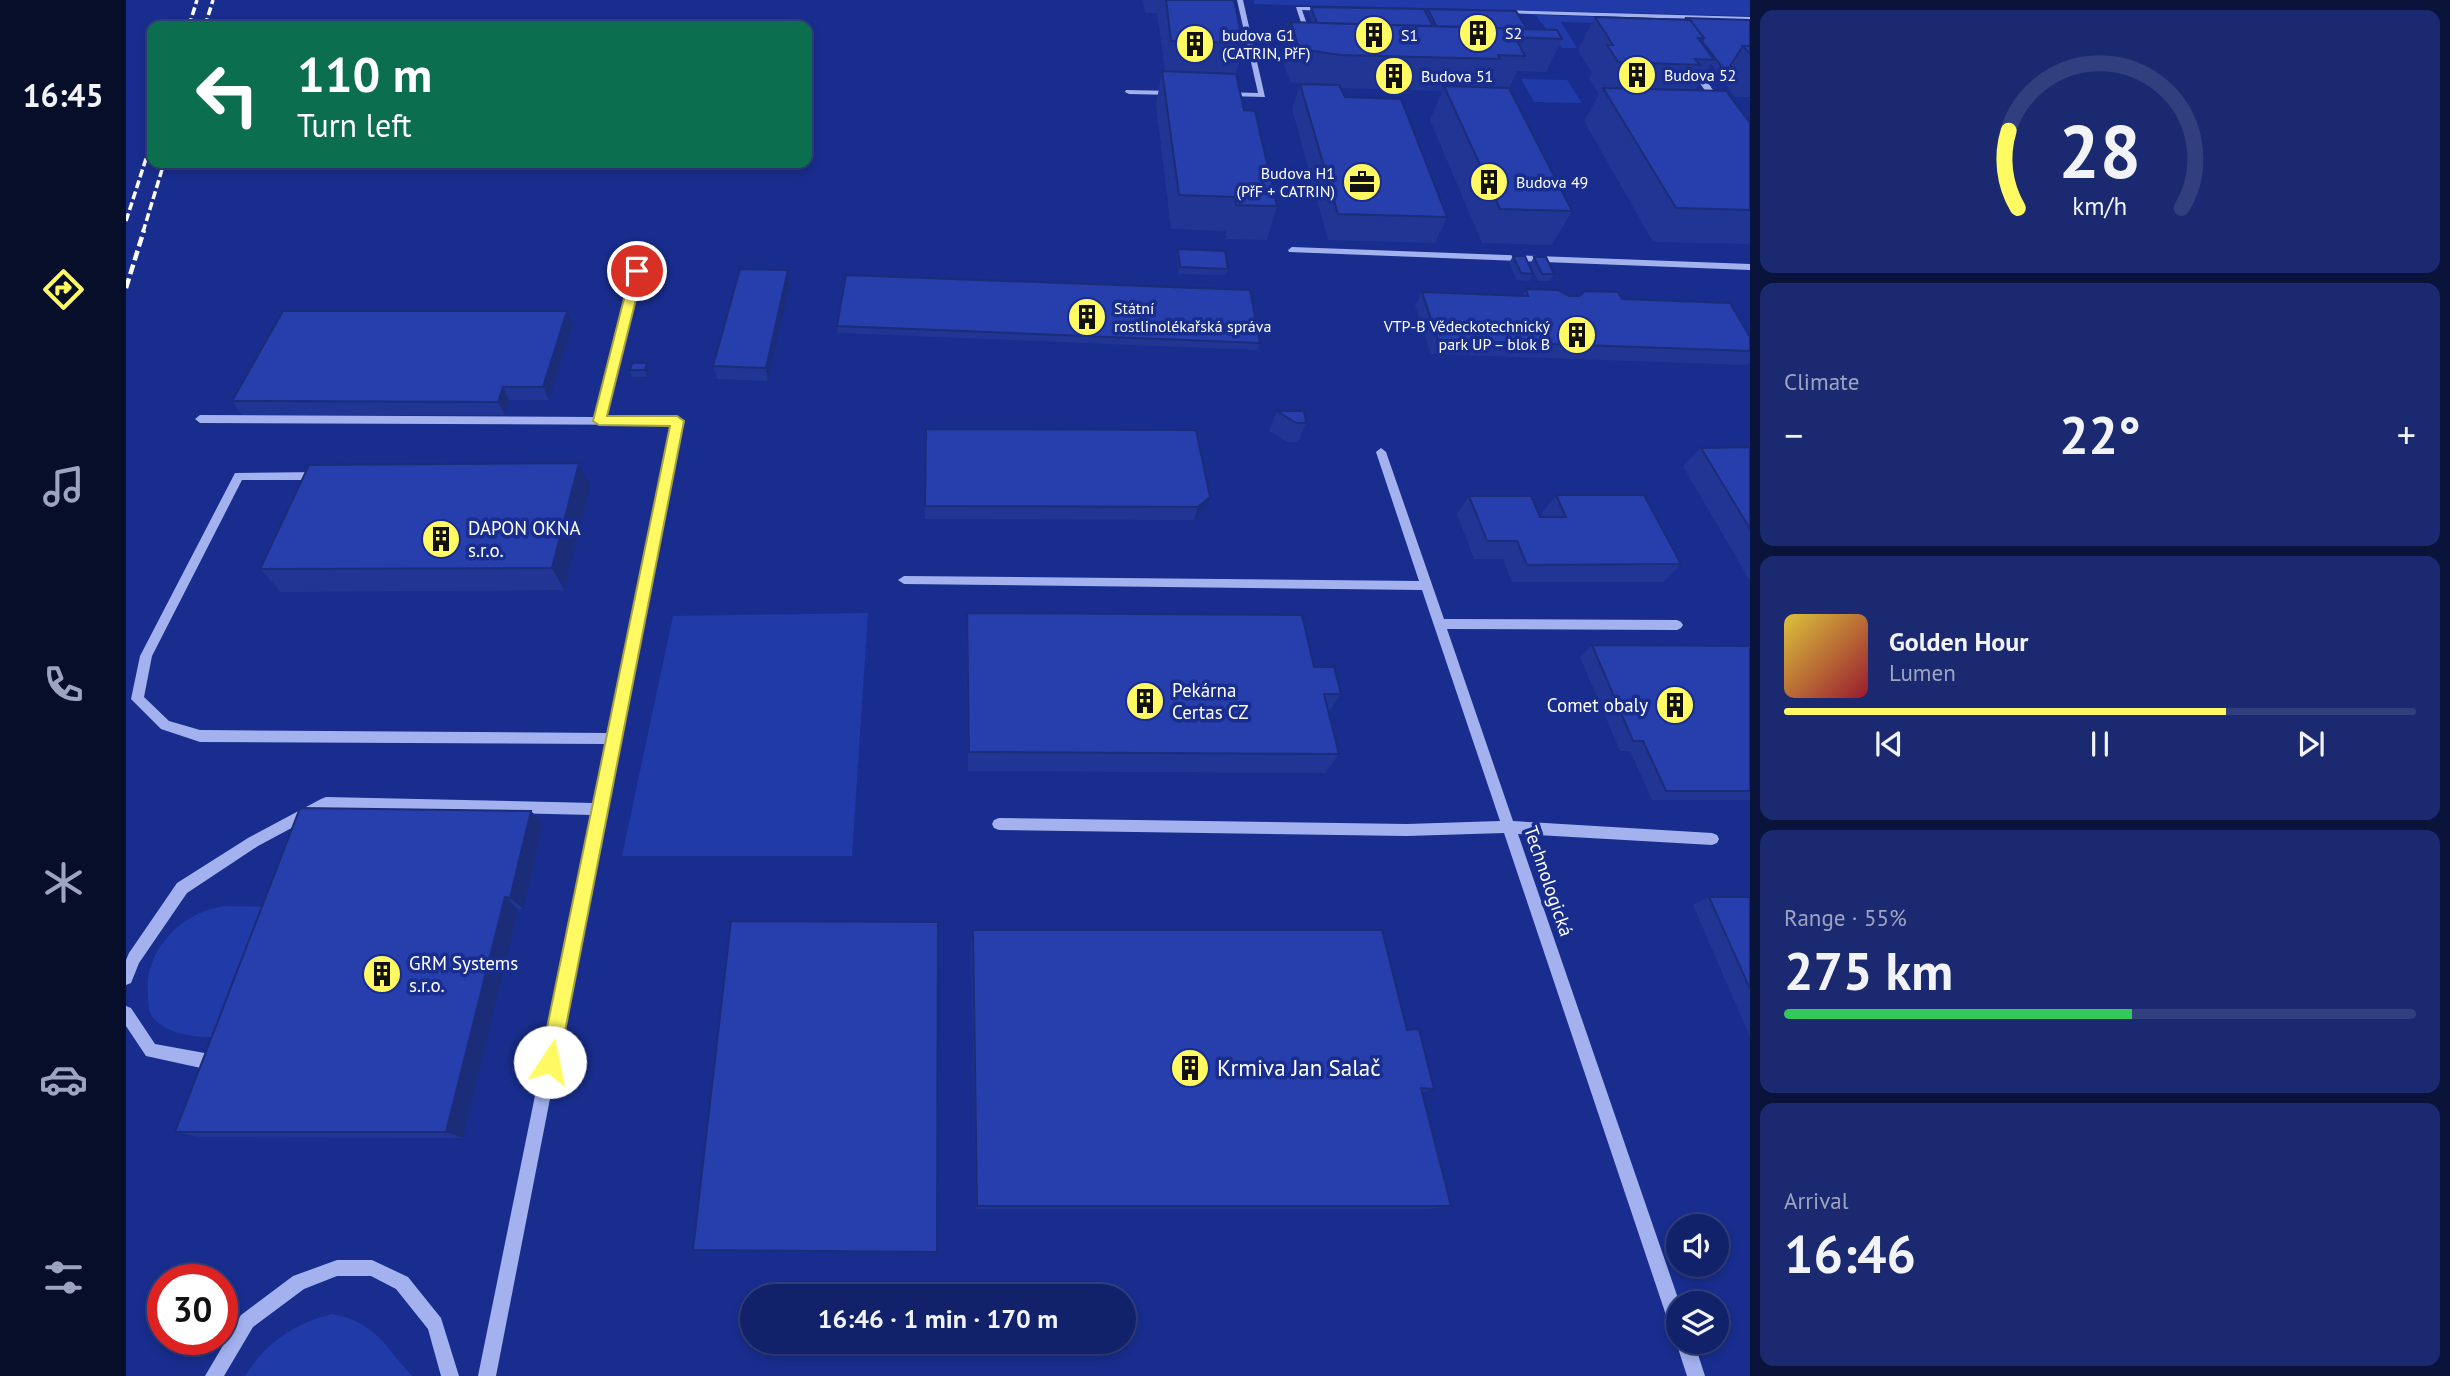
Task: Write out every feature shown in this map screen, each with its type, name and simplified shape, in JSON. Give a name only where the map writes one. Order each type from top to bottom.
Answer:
[{"type":"street","points":[[1213,94],[1262,95],[1240,0]]},
{"type":"street","points":[[1312,45],[1298,8],[1339,9]]},
{"type":"street","points":[[1488,12],[1750,19]]},
{"type":"street","points":[[1666,16],[1673,28]]},
{"type":"street","points":[[1685,52],[1722,108]]},
{"type":"street","points":[[1129,92],[1177,93]]},
{"type":"street","points":[[599,421],[643,246]]},
{"type":"street","points":[[1292,250],[1750,267]]},
{"type":"street","points":[[200,419],[677,421],[487,1376]]},
{"type":"street","name":"Technologická","points":[[1381,452],[1667,1291]]},
{"type":"street","points":[[335,476],[239,476],[146,656],[137,699],[156,717],[165,725],[200,736],[614,739]]},
{"type":"street","points":[[904,580],[1427,586]]},
{"type":"street","points":[[1439,624],[1677,625]]},
{"type":"street","points":[[126,978],[134,958],[182,888],[253,842],[326,803],[600,808]]},
{"type":"street","points":[[999,824],[1407,830],[1509,827],[1713,839]]},
{"type":"street","points":[[214,1376],[247,1321],[299,1282],[337,1268],[372,1268],[402,1283],[435,1324],[450,1376]]},
{"type":"street","points":[[1689,1354],[1696,1376]]},
{"type":"lane","points":[[126,1013],[150,1051],[210,1062]]},
{"type":"shaded area","points":[[1254,0],[1750,0],[1750,16],[1254,4]]},
{"type":"shaded area","points":[[1535,15],[1645,18],[1670,51],[1634,24],[1561,22],[1577,48],[1562,48]]},
{"type":"shaded area","points":[[1521,79],[1567,80],[1582,103],[1534,102]]},
{"type":"shaded area","points":[[868,613],[852,856],[622,856],[673,616]]},
{"type":"shaded area","points":[[227,906],[287,907],[237,1038],[193,1036],[172,1031],[162,1026],[149,1011],[149,977],[153,961],[160,947],[182,923],[211,909]]},
{"type":"shaded area","points":[[332,1314],[369,1329],[412,1376],[245,1376],[262,1353],[282,1336],[305,1323]]},
{"type":"building","points":[[1166,0],[1234,0],[1243,43],[1171,41]]},
{"type":"building","points":[[1311,7],[1424,9],[1433,26],[1317,23]]},
{"type":"building","points":[[1428,9],[1516,11],[1527,29],[1436,26]]},
{"type":"building","points":[[1595,17],[1690,20],[1704,38],[1698,38],[1714,60],[1695,59],[1700,65],[1618,62],[1607,45],[1613,45]]},
{"type":"building","points":[[1685,18],[1750,20],[1750,46],[1743,46],[1726,72],[1702,41],[1704,38],[1690,20]]},
{"type":"building","points":[[1291,22],[1557,30],[1562,39],[1515,37],[1525,56],[1498,55],[1500,59],[1340,55],[1299,49]]},
{"type":"building","points":[[1162,71],[1236,74],[1244,110],[1255,111],[1277,206],[1236,205],[1235,197],[1179,195]]},
{"type":"building","name":"Budova H1 (PřF + CATRIN)","points":[[1300,84],[1339,85],[1345,97],[1401,99],[1447,217],[1338,214]]},
{"type":"building","points":[[1444,86],[1509,88],[1572,211],[1500,209]]},
{"type":"building","points":[[1603,88],[1726,91],[1750,123],[1750,210],[1676,208]]},
{"type":"building","points":[[1178,249],[1225,251],[1228,269],[1180,267]]},
{"type":"building","points":[[1513,256],[1525,256],[1533,274],[1521,273]]},
{"type":"building","points":[[1534,257],[1546,257],[1554,274],[1542,274]]},
{"type":"building","points":[[740,269],[788,270],[766,368],[713,366]]},
{"type":"building","name":"Státní rostlinolékařská správa","points":[[846,275],[1250,290],[1260,343],[837,326]]},
{"type":"building","name":"VTP-B Vědeckotechnický park UP – blok B","points":[[1526,289],[1558,290],[1569,296],[1579,296],[1585,291],[1618,292],[1622,299],[1730,303],[1750,337],[1750,351],[1438,340],[1422,292],[1528,296]]},
{"type":"building","points":[[283,311],[567,311],[543,387],[503,387],[498,402],[232,401]]},
{"type":"building","points":[[632,363],[647,363],[645,370],[630,370]]},
{"type":"building","points":[[1277,411],[1304,411],[1306,423],[1296,423]]},
{"type":"building","points":[[926,429],[1196,430],[1210,497],[1198,507],[925,506]]},
{"type":"building","points":[[1750,447],[1750,529],[1701,448]]},
{"type":"building","name":"DAPON OKNA s.r.o.","points":[[579,463],[552,568],[260,569],[309,465]]},
{"type":"building","points":[[1556,495],[1644,495],[1681,564],[1527,565],[1517,541],[1487,541],[1469,496],[1531,496],[1540,517],[1566,517]]},
{"type":"building","name":"Pekárna Certas CZ","points":[[967,613],[1302,615],[1314,667],[1334,667],[1341,694],[1324,694],[1339,754],[969,752]]},
{"type":"building","name":"Comet obaly","points":[[1592,645],[1750,646],[1750,791],[1666,791],[1643,741],[1633,741]]},
{"type":"building","name":"GRM Systems s.r.o.","points":[[300,808],[531,811],[510,898],[505,897],[446,1132],[175,1132]]},
{"type":"building","points":[[1709,897],[1750,897],[1750,989]]},
{"type":"building","points":[[731,921],[938,922],[937,1252],[693,1250]]},
{"type":"building","name":"Krmiva Jan Salač","points":[[973,930],[1382,930],[1407,1030],[1419,1029],[1434,1089],[1421,1088],[1451,1206],[977,1206]]},
{"type":"railway","points":[[191,21],[197,0]]},
{"type":"railway","points":[[207,21],[213,0]]},
{"type":"railway","points":[[126,221],[147,156]]},
{"type":"railway","points":[[143,232],[162,168]]},
{"type":"railway","points":[[126,288],[144,230]]},
{"type":"place","name":"S2","points":[[1478,33]]},
{"type":"place","name":"S1","points":[[1374,35]]},
{"type":"place","name":"budova G1 (CATRIN, PřF)","points":[[1195,44]]},
{"type":"place","name":"Budova 52","points":[[1637,75]]},
{"type":"place","name":"Budova 51","points":[[1394,76]]},
{"type":"place","name":"Budova H1 (PřF + CATRIN)","points":[[1362,182]]},
{"type":"place","name":"Budova 49","points":[[1489,182]]},
{"type":"place","name":"Státní rostlinolékařská správa","points":[[1087,317]]},
{"type":"place","name":"VTP-B Vědeckotechnický park UP – blok B","points":[[1577,335]]},
{"type":"place","name":"DAPON OKNA s.r.o.","points":[[441,539]]},
{"type":"place","name":"Pekárna Certas CZ","points":[[1145,701]]},
{"type":"place","name":"Comet obaly","points":[[1675,705]]},
{"type":"place","name":"GRM Systems s.r.o.","points":[[382,974]]},
{"type":"place","name":"Krmiva Jan Salač","points":[[1190,1068]]},
{"type":"route","points":[[550,1062],[677,421],[599,421],[637,271]]}]
